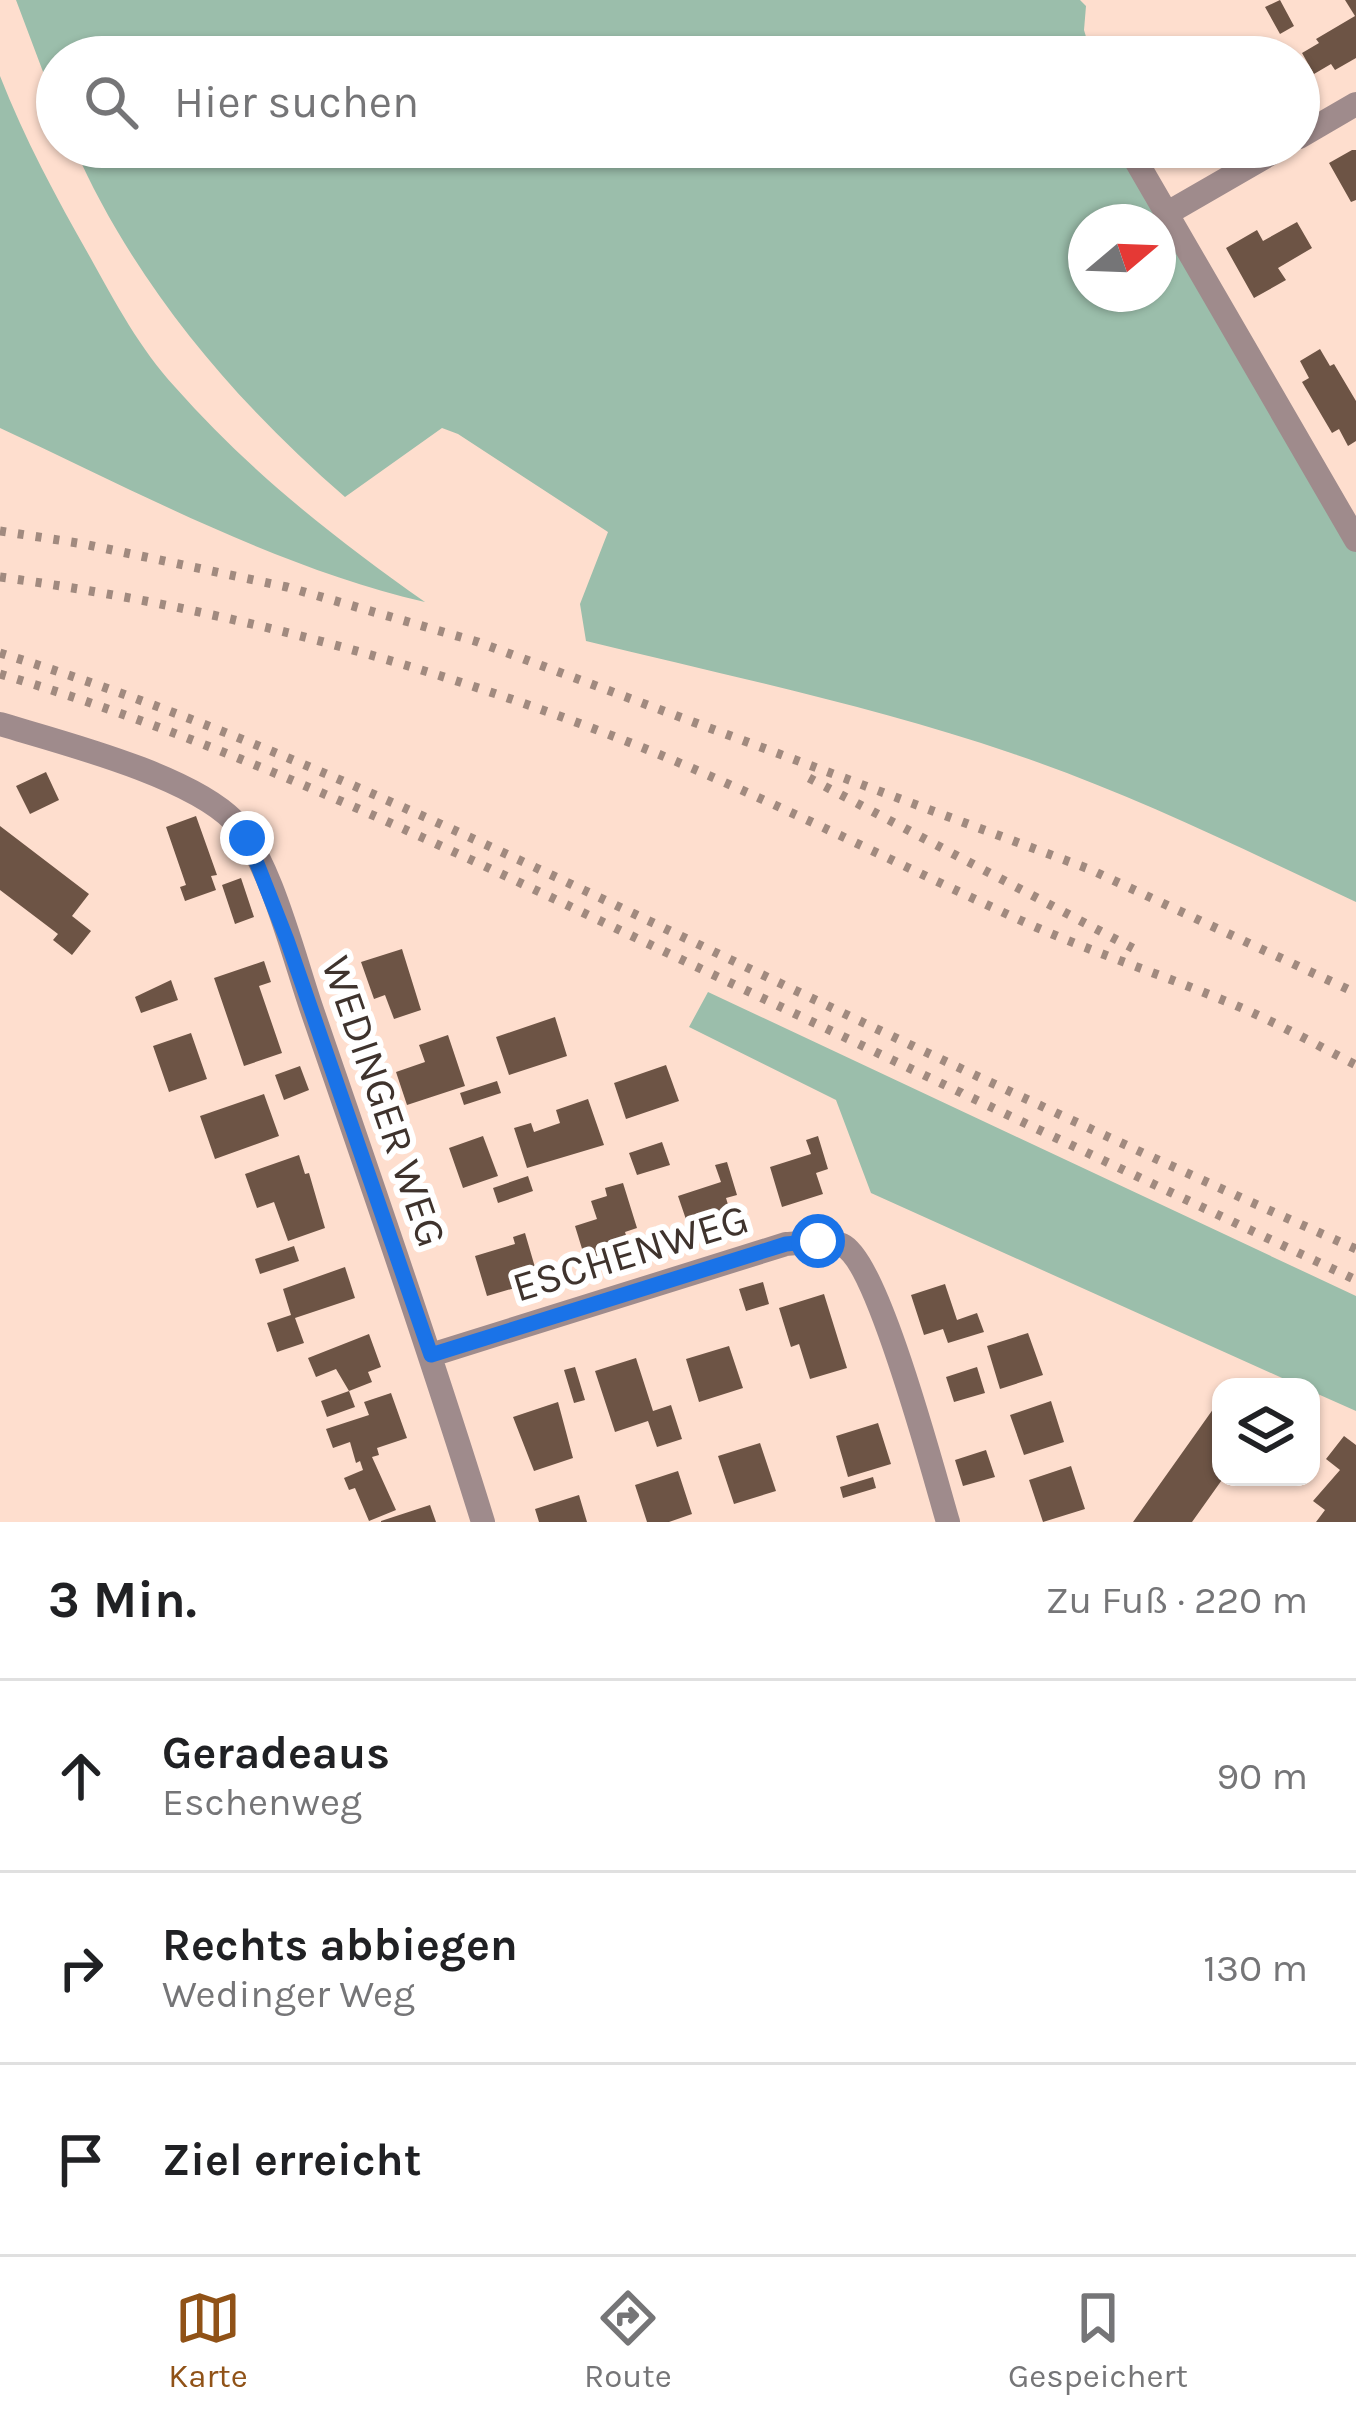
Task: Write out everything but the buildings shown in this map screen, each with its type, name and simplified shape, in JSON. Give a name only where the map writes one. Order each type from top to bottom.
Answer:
[{"type":"street","points":[[1320,125],[1356,104]]},
{"type":"street","points":[[1140,168],[1160,204]]},
{"type":"street","points":[[1176,208],[1246,168]]},
{"type":"street","points":[[1176,231],[1356,540]]},
{"type":"street","name":"WEDINGER WEG","points":[[0,724],[134,766],[221,810],[247,838],[259,860],[431,1355],[483,1522]]},
{"type":"street","name":"ESCHENWEG","points":[[431,1355],[786,1244],[844,1245],[864,1267],[882,1310],[948,1522]]},
{"type":"green space","points":[[16,0],[1080,0],[1086,6],[1086,36],[36,36],[36,53]]},
{"type":"green space","points":[[0,76],[36,157],[36,168],[42,168],[129,325],[162,372],[263,475],[425,602],[261,548],[0,428]]},
{"type":"green space","points":[[84,168],[1150,168],[1171,204],[1068,204],[1068,312],[1176,312],[1176,213],[1356,523],[1356,902],[1143,804],[1011,753],[854,706],[586,641],[580,604],[608,532],[442,428],[345,497],[264,421],[157,292]]},
{"type":"green space","points":[[708,992],[1356,1296],[1356,1411],[1320,1395],[1320,1378],[1282,1378],[871,1193],[836,1100],[689,1027]]},
{"type":"railway","points":[[0,531],[287,587],[478,642],[1089,869],[1356,993]]},
{"type":"railway","points":[[0,577],[245,622],[405,665],[563,717],[737,788],[1047,932],[1242,1008],[1356,1065]]},
{"type":"railway","points":[[0,653],[181,715],[357,787],[1356,1249]]},
{"type":"railway","points":[[0,674],[174,733],[427,840],[1356,1280]]},
{"type":"railway","points":[[809,778],[1138,951]]},
{"type":"route","points":[[247,838],[259,860],[431,1355],[786,1244],[818,1241]]}]
